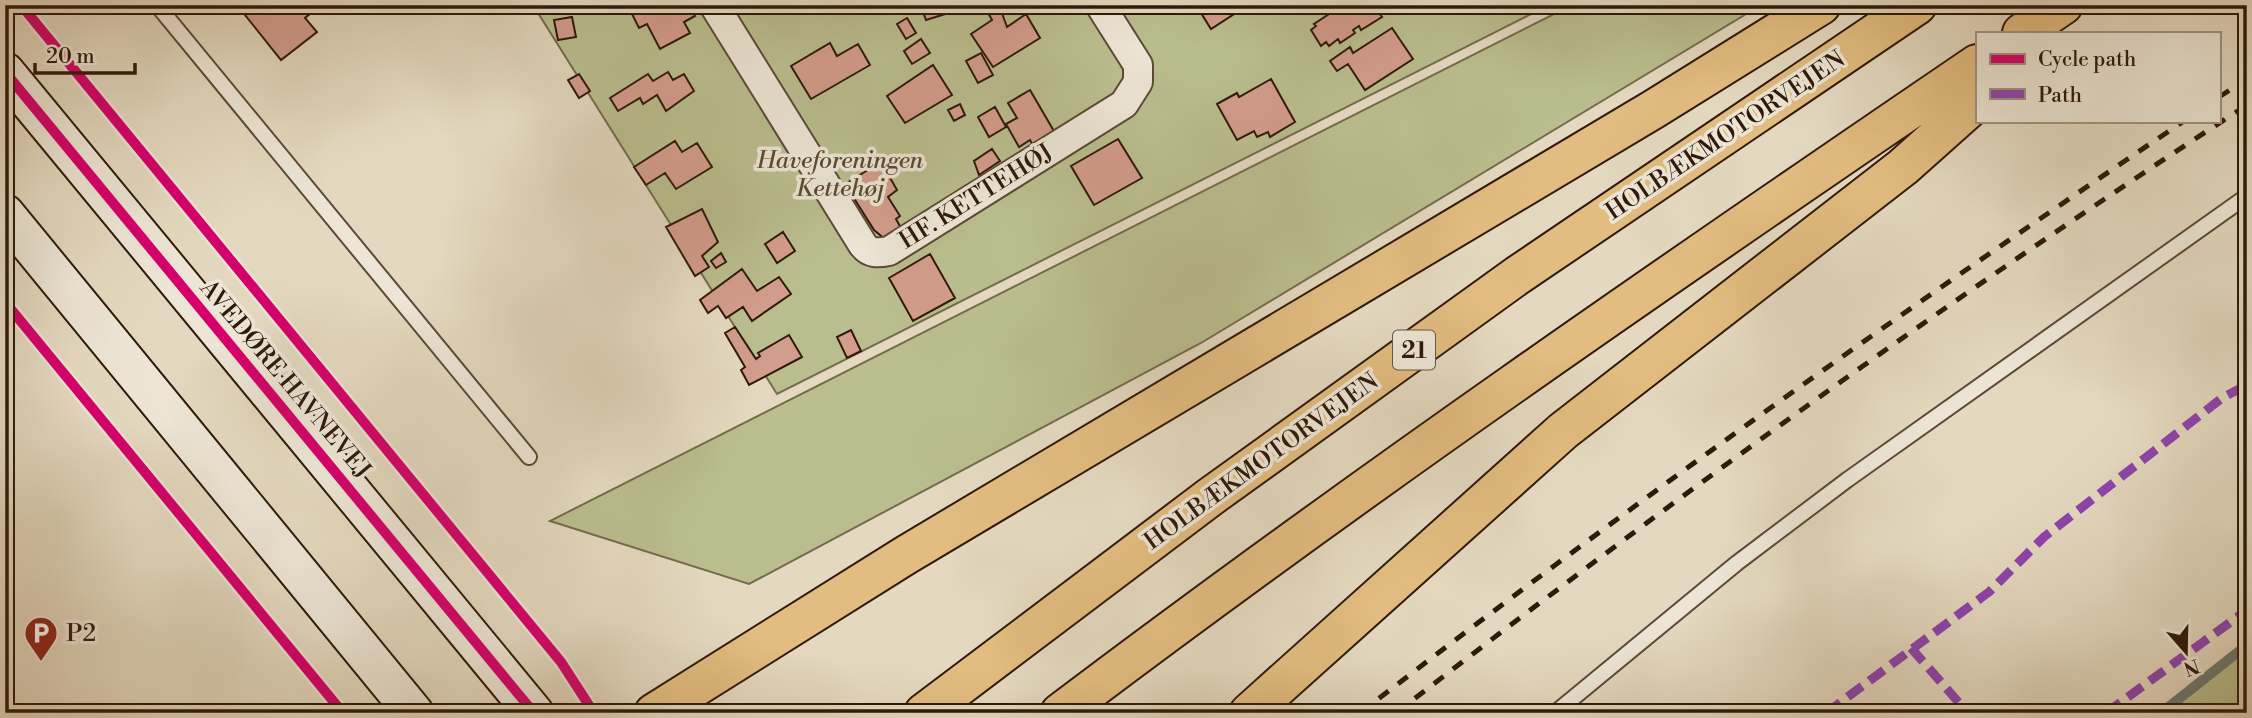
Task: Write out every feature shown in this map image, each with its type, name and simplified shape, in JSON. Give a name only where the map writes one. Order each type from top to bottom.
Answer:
[{"type":"highway","points":[[654,713],[929,540],[1654,109],[1821,5]]},
{"type":"highway","name":"HOLBÆKMOTORVEJEN","points":[[924,713],[1210,497],[1518,275],[1917,5]]},
{"type":"highway","points":[[2023,32],[2063,5]]},
{"type":"highway","points":[[2054,32],[2085,5]]},
{"type":"highway","points":[[1059,713],[1251,568],[1562,346],[1976,65]]},
{"type":"highway","points":[[1249,713],[1563,431],[1903,167],[1976,102]]},
{"type":"street","name":"HF. KETTEHØJ","points":[[714,5],[863,245],[868,251],[877,253],[889,251],[1124,104],[1138,82],[1138,65],[1100,5]]},
{"type":"street","name":"AVEDØRE HAVNEVEJ","points":[[5,72],[534,713]]},
{"type":"street","points":[[5,214],[414,713]]},
{"type":"lane","points":[[157,5],[529,457]]},
{"type":"lane","points":[[1555,713],[1737,563],[1846,480],[2247,196]]},
{"type":"green space","name":"Haveforeningen Kettehøj","points":[[533,5],[1549,5],[777,394]]},
{"type":"green space","points":[[1572,5],[1761,5],[1201,343],[749,584],[550,521]]},
{"type":"green space","points":[[2247,645],[2247,713],[2161,713]]},
{"type":"building","points":[[237,5],[321,5],[305,18],[317,32],[281,60]]},
{"type":"building","points":[[643,5],[690,5],[695,16],[684,22],[690,33],[660,49],[647,24],[639,28],[631,12]]},
{"type":"building","points":[[931,5],[953,5],[955,11],[926,20],[922,9]]},
{"type":"building","points":[[999,5],[1007,27],[1026,14],[1040,38],[993,67],[971,34],[992,20],[987,11]]},
{"type":"building","points":[[1196,5],[1248,5],[1211,29]]},
{"type":"building","points":[[1343,5],[1392,5],[1379,13],[1382,17],[1361,30],[1359,26],[1353,30],[1355,33],[1340,43],[1338,39],[1329,46],[1326,42],[1321,46],[1311,30],[1316,26],[1314,24]]},
{"type":"building","points":[[572,17],[576,37],[558,40],[554,20]]},
{"type":"building","points":[[907,18],[916,33],[906,39],[897,24]]},
{"type":"building","points":[[1392,28],[1413,59],[1365,90],[1348,64],[1337,71],[1330,61],[1350,47],[1353,53]]},
{"type":"building","points":[[921,39],[930,53],[912,64],[904,51]]},
{"type":"building","points":[[830,43],[837,56],[858,44],[870,65],[811,99],[791,66]]},
{"type":"building","points":[[981,53],[993,75],[978,83],[966,61]]},
{"type":"building","points":[[933,65],[952,95],[905,123],[887,96]]},
{"type":"building","points":[[668,72],[673,80],[684,74],[694,91],[666,111],[657,95],[643,104],[640,98],[618,111],[610,98],[648,74],[653,81]]},
{"type":"building","points":[[579,74],[590,91],[579,98],[568,80]]},
{"type":"building","points":[[1271,79],[1295,122],[1270,137],[1268,132],[1257,137],[1254,131],[1237,140],[1217,104],[1237,93],[1239,97]]},
{"type":"building","points":[[1030,90],[1055,133],[1033,146],[1030,140],[1019,147],[1006,124],[1017,118],[1008,103]]},
{"type":"building","points":[[960,104],[965,115],[954,121],[948,110]]},
{"type":"building","points":[[995,107],[1006,127],[989,137],[978,117]]},
{"type":"building","points":[[1118,139],[1142,178],[1094,205],[1071,166]]},
{"type":"building","points":[[675,141],[682,152],[697,143],[712,167],[676,189],[665,173],[646,185],[634,167]]},
{"type":"building","points":[[992,149],[1000,161],[979,175],[974,161]]},
{"type":"building","points":[[881,162],[897,190],[888,197],[900,216],[896,219],[902,230],[886,240],[874,230],[845,184]]},
{"type":"building","points":[[702,209],[718,242],[702,256],[709,267],[695,276],[666,227]]},
{"type":"building","points":[[783,232],[795,251],[777,263],[765,244]]},
{"type":"building","points":[[721,253],[726,262],[716,268],[711,261]]},
{"type":"building","points":[[930,254],[955,298],[913,321],[889,278]]},
{"type":"building","points":[[742,269],[757,291],[779,277],[791,294],[752,321],[743,307],[726,318],[718,306],[708,313],[700,300]]},
{"type":"building","points":[[735,327],[756,359],[760,356],[758,353],[789,335],[802,357],[749,385],[741,370],[745,367],[725,333]]},
{"type":"building","points":[[851,330],[861,351],[847,358],[837,337]]},
{"type":"waterway","points":[[2161,713],[2247,645]]},
{"type":"railway","points":[[2220,96],[2247,79]]},
{"type":"railway","points":[[1396,713],[1815,400],[2029,250],[2247,105]]},
{"type":"railway","points":[[1360,713],[1767,410],[2183,122]]},
{"type":"marked path","points":[[1826,713],[1989,592],[2044,537],[2222,398],[2247,385]]},
{"type":"marked path","points":[[2106,713],[2247,610]]},
{"type":"marked path","points":[[1911,648],[1968,713]]},
{"type":"cycle path","points":[[21,5],[561,662],[594,713]]},
{"type":"cycle path","points":[[5,72],[534,713]]},
{"type":"cycle path","points":[[5,302],[343,713]]},
{"type":"place","name":"P2","points":[[41,663]]}]
